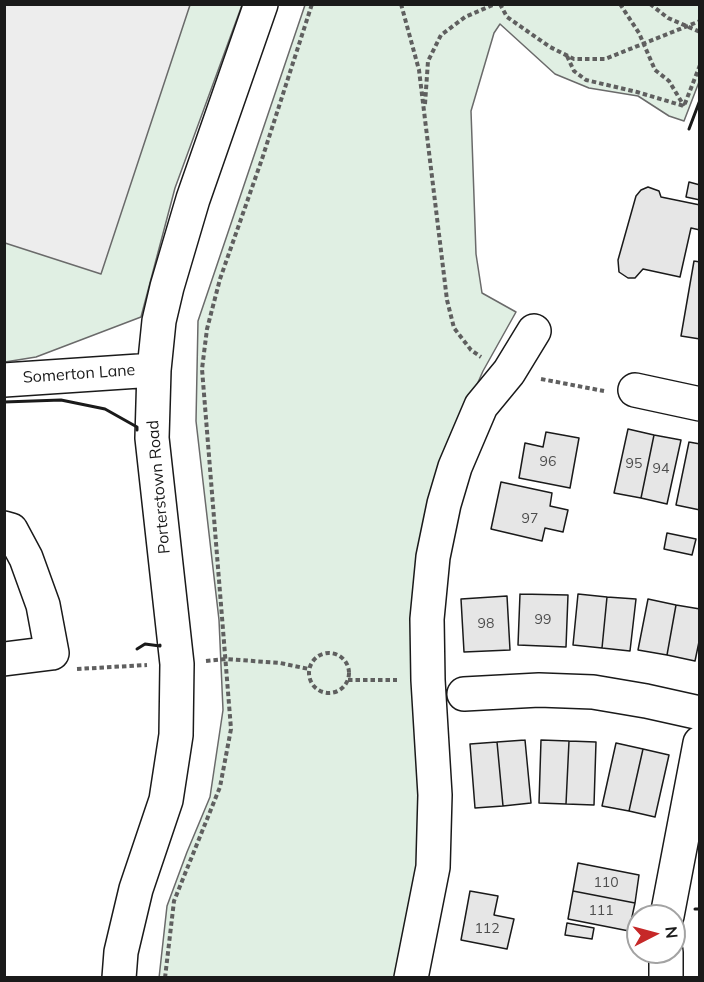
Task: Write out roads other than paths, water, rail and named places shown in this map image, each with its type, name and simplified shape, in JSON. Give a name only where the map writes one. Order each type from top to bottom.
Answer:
[{"type":"street","name":"Porterstown Road","points":[[119,978],[121,952],[136,889],[166,800],[176,735],[177,664],[152,438],[154,370],[159,321],[193,199],[261,4]]},
{"type":"street","points":[[411,978],[433,867],[435,795],[427,619],[433,557],[444,504],[455,467],[480,406],[509,372],[534,331]]},
{"type":"street","name":"Somerton Lane","points":[[4,380],[154,370]]},
{"type":"street","points":[[635,390],[699,404]]},
{"type":"street","points":[[4,528],[11,530],[26,558],[43,605],[52,653],[4,659]]},
{"type":"street","points":[[464,694],[539,690],[593,692],[646,700],[699,712]]},
{"type":"street","points":[[669,904],[699,743]]}]
